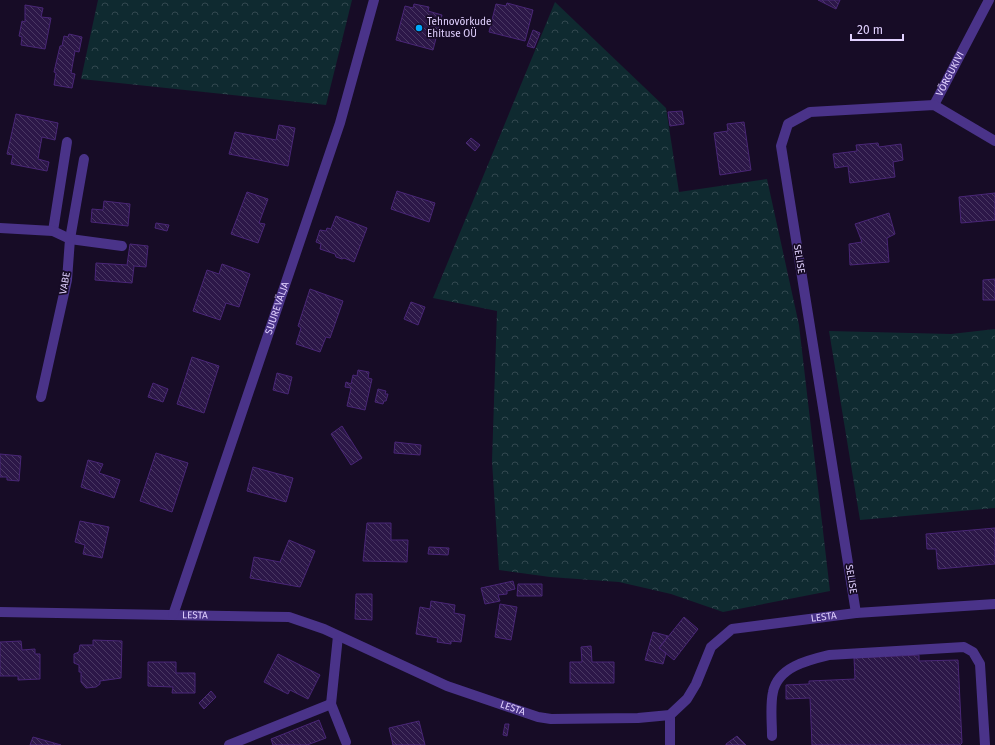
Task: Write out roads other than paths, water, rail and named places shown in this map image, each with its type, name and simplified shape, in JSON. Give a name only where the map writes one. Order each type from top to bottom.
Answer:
[{"type":"street","name":"SUUREVÄLJA","points":[[173,615],[340,123],[372,0]]},
{"type":"street","name":"VÕRGUKIVI","points":[[934,105],[989,0]]},
{"type":"street","points":[[934,105],[995,141]]},
{"type":"street","name":"SELISE","points":[[856,613],[781,146],[788,124],[810,112],[934,105]]},
{"type":"street","points":[[53,231],[67,142]]},
{"type":"street","name":"VABE","points":[[41,397],[67,280],[70,239],[84,159]]},
{"type":"street","points":[[0,228],[53,231],[70,239],[122,246]]},
{"type":"street","name":"LESTA","points":[[0,612],[289,617],[309,622],[447,686],[538,717],[551,719],[638,718],[670,715],[687,699],[696,684],[711,647],[732,629],[856,613],[995,604]]},
{"type":"street","points":[[338,636],[331,704],[346,742]]},
{"type":"street","points":[[772,736],[772,692],[779,679],[790,669],[810,660],[829,655],[964,647],[973,652],[980,664],[985,745]]},
{"type":"street","points":[[229,745],[331,704]]},
{"type":"street","points":[[670,715],[670,745]]},
{"type":"place","name":"Tehnovõrkude Ehituse OÜ","points":[[419,28]]}]
